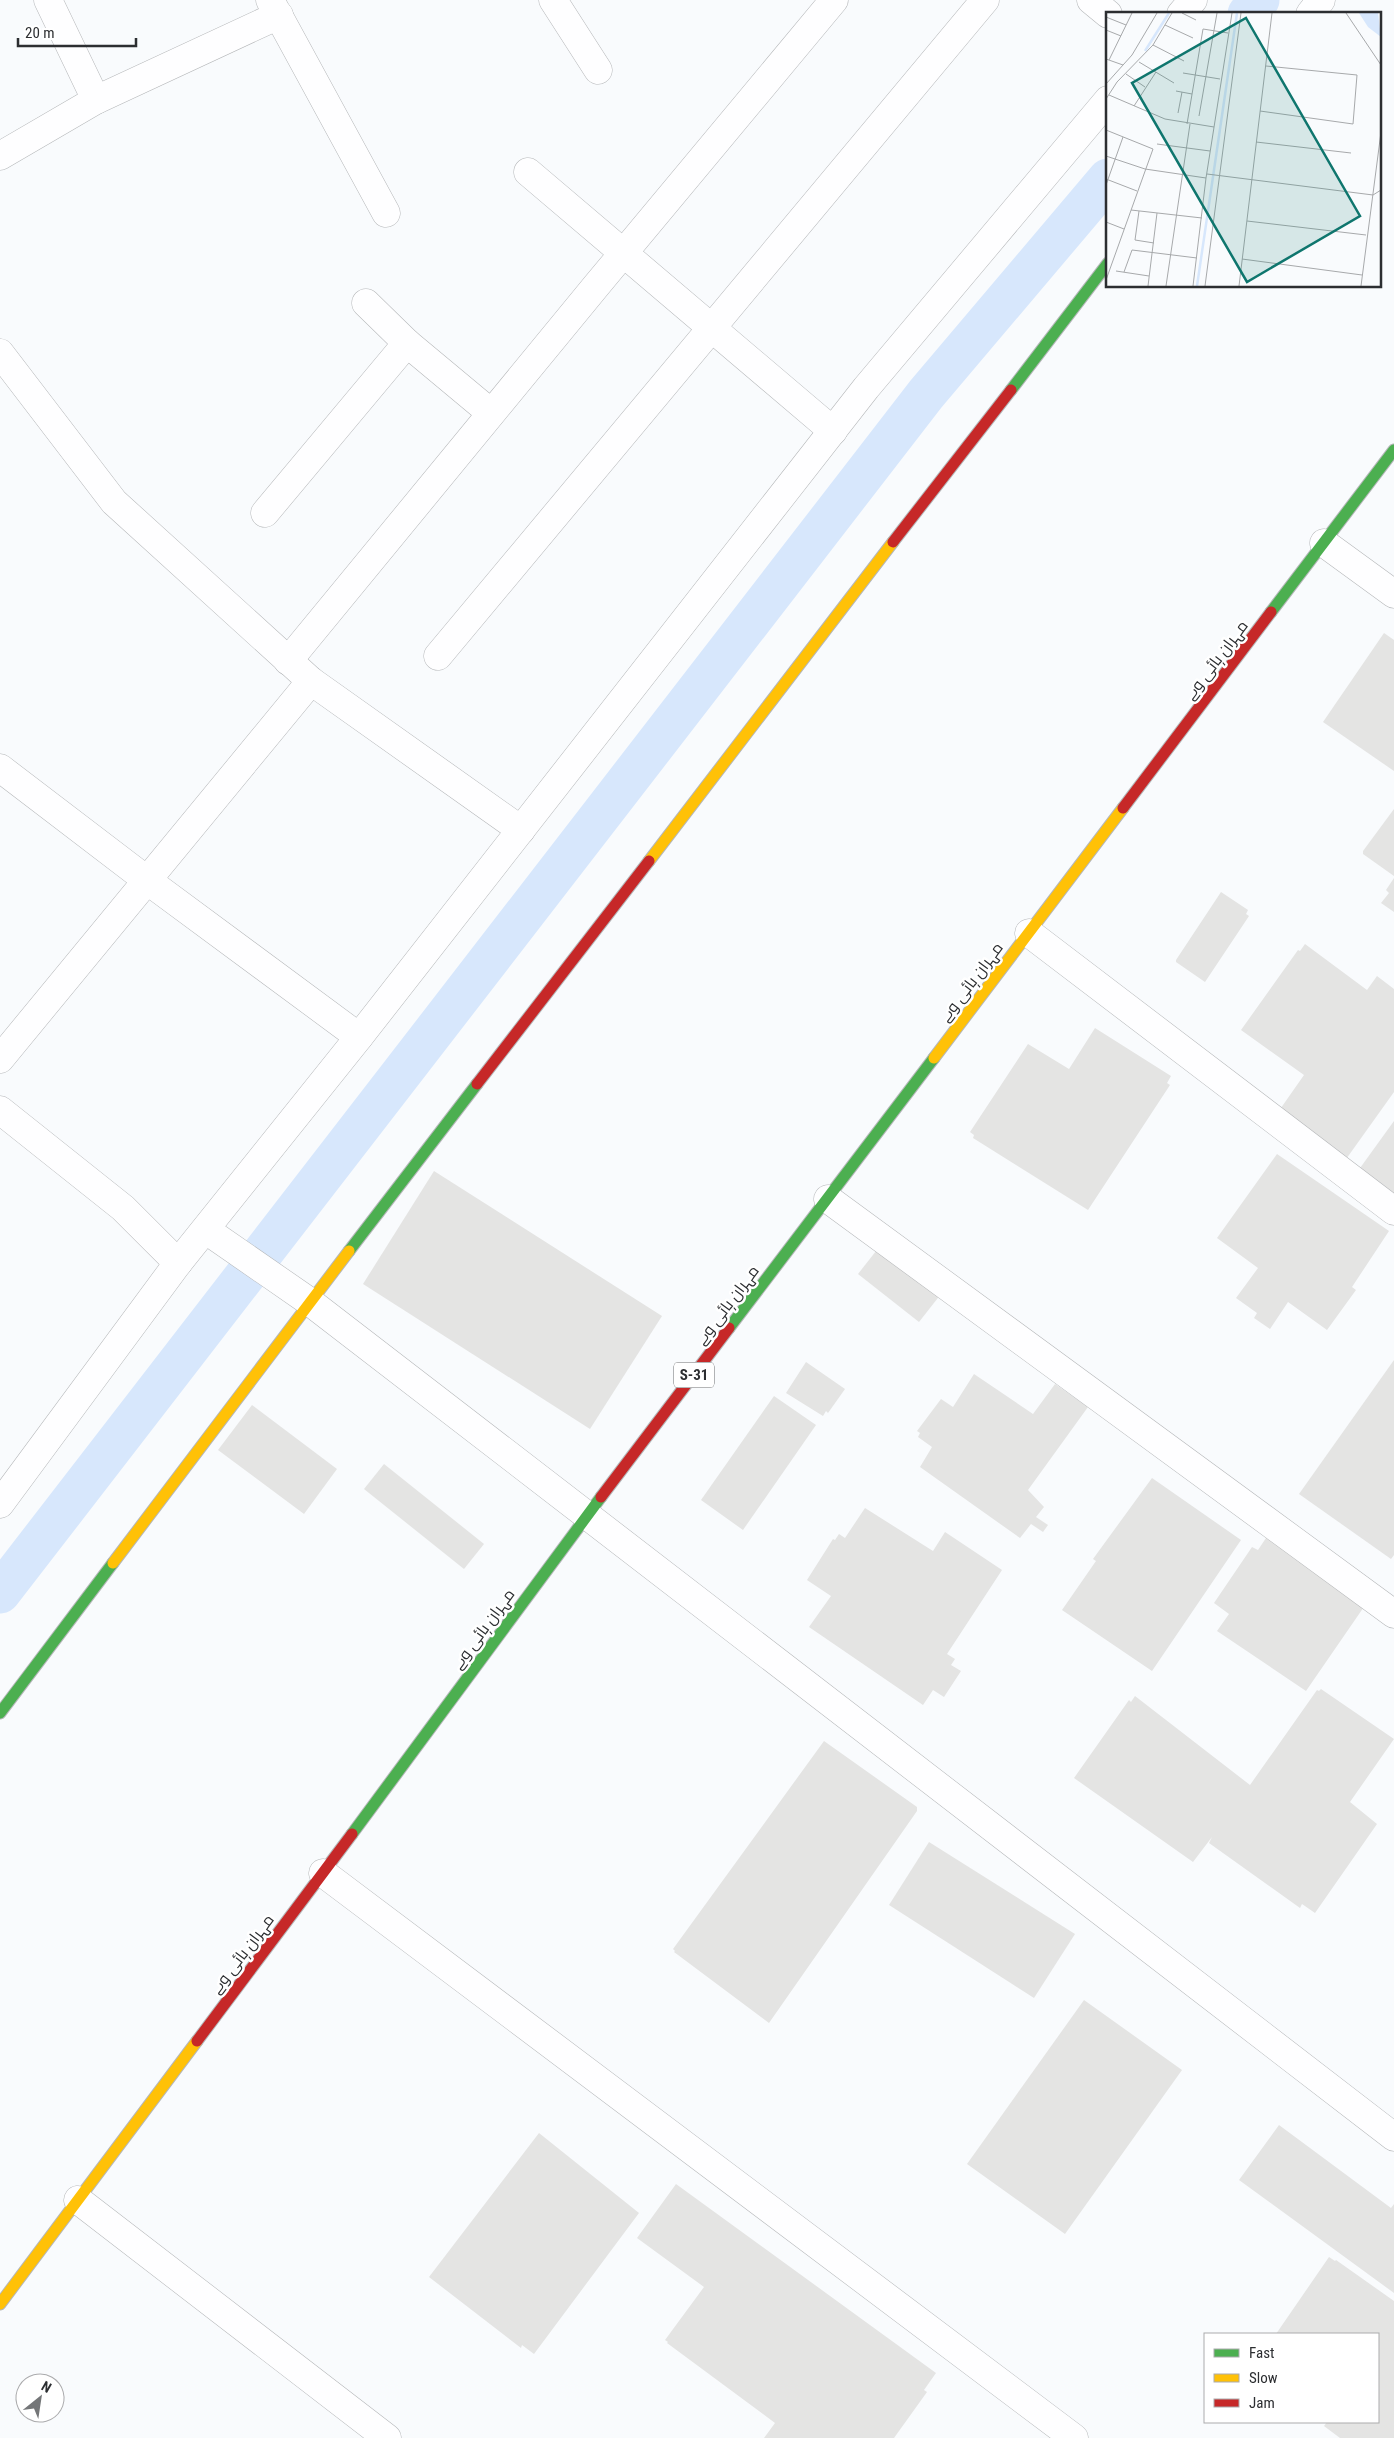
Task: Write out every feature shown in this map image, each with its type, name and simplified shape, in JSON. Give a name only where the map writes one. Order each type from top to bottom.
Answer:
[{"type":"main road","points":[[0,1713],[310,1302],[1106,266]]},
{"type":"main road","name":"مہران ہائی وے","points":[[0,2304],[323,1873],[586,1517],[1394,450]]},
{"type":"street","points":[[48,0],[96,100]]},
{"type":"street","points":[[552,0],[598,70]]},
{"type":"street","points":[[288,661],[834,0]]},
{"type":"street","points":[[438,656],[986,0]]},
{"type":"street","points":[[1091,0],[1106,12]]},
{"type":"street","points":[[1183,12],[1193,0]]},
{"type":"street","points":[[1312,12],[1321,0]]},
{"type":"street","points":[[0,156],[96,100],[274,7],[386,213]]},
{"type":"street","points":[[0,1504],[178,1263],[214,1236],[360,1037],[866,388],[1106,102]]},
{"type":"street","points":[[528,172],[833,430]]},
{"type":"street","points":[[366,303],[407,343],[492,413]]},
{"type":"street","points":[[265,512],[407,343]]},
{"type":"street","points":[[0,353],[114,502],[311,681],[521,830]]},
{"type":"street","points":[[1324,543],[1394,594]]},
{"type":"street","points":[[0,1059],[311,681]]},
{"type":"street","points":[[0,768],[148,881],[360,1037]]},
{"type":"street","points":[[1029,933],[1394,1211]]},
{"type":"street","points":[[0,1110],[122,1208],[178,1263]]},
{"type":"street","points":[[828,1199],[1394,1614]]},
{"type":"street","points":[[214,1236],[310,1302],[586,1517],[1394,2137]]},
{"type":"street","points":[[323,1873],[1074,2438]]},
{"type":"street","points":[[78,2200],[387,2438]]},
{"type":"building","points":[[1384,633],[1394,640],[1394,771],[1323,722]]},
{"type":"building","points":[[1394,809],[1394,876],[1363,854],[1363,851]]},
{"type":"building","points":[[1394,878],[1394,912],[1381,903],[1389,893],[1386,890]]},
{"type":"building","points":[[1221,892],[1248,910],[1246,914],[1249,916],[1205,982],[1176,962],[1176,960]]},
{"type":"building","points":[[1305,944],[1367,990],[1377,976],[1394,989],[1394,1092],[1344,1162],[1276,1115],[1304,1075],[1241,1030],[1298,950],[1300,951]]},
{"type":"building","points":[[1095,1028],[1171,1076],[1167,1083],[1170,1085],[1088,1210],[973,1138],[974,1135],[970,1132],[1028,1044],[1069,1069]]},
{"type":"building","points":[[1394,1121],[1394,1204],[1355,1175]]},
{"type":"building","points":[[1277,1154],[1389,1231],[1352,1287],[1356,1290],[1327,1330],[1288,1302],[1270,1329],[1254,1318],[1257,1313],[1236,1298],[1258,1268],[1217,1238]]},
{"type":"building","points":[[434,1171],[662,1316],[590,1429],[363,1284]]},
{"type":"building","points":[[880,1246],[941,1294],[919,1322],[858,1274]]},
{"type":"building","points":[[1394,1360],[1394,1555],[1391,1559],[1299,1494]]},
{"type":"building","points":[[806,1362],[845,1389],[828,1413],[826,1411],[823,1416],[786,1393]]},
{"type":"building","points":[[974,1374],[1033,1414],[1055,1384],[1088,1407],[1028,1490],[1044,1507],[1036,1517],[1048,1525],[1043,1532],[1031,1524],[1020,1538],[920,1467],[932,1447],[918,1437],[920,1433],[917,1431],[941,1399],[953,1407]]},
{"type":"building","points":[[774,1396],[816,1425],[743,1530],[701,1500]]},
{"type":"building","points":[[252,1405],[337,1469],[304,1514],[218,1450]]},
{"type":"building","points":[[384,1464],[484,1544],[464,1569],[364,1489]]},
{"type":"building","points":[[1152,1478],[1241,1540],[1152,1671],[1062,1610],[1096,1561],[1093,1559]]},
{"type":"building","points":[[865,1508],[933,1551],[945,1532],[1002,1570],[947,1654],[955,1659],[951,1665],[961,1671],[944,1697],[933,1690],[923,1705],[809,1627],[831,1596],[807,1580],[833,1539],[835,1540],[839,1534],[845,1538]]},
{"type":"building","points":[[1268,1535],[1368,1601],[1306,1691],[1217,1631],[1229,1614],[1214,1603],[1252,1547],[1258,1550]]},
{"type":"building","points":[[1321,1689],[1394,1739],[1350,1802],[1377,1824],[1315,1913],[1302,1904],[1300,1908],[1209,1843],[1212,1837],[1193,1862],[1074,1778],[1129,1700],[1131,1702],[1135,1696],[1250,1785],[1317,1690]]},
{"type":"building","points":[[824,1741],[917,1807],[917,1811],[769,2023],[674,1952],[673,1949]]},
{"type":"building","points":[[929,1842],[1075,1934],[1034,1998],[889,1905]]},
{"type":"building","points":[[1084,2000],[1182,2070],[1065,2234],[967,2164]]},
{"type":"building","points":[[1279,2125],[1391,2208],[1394,2204],[1394,2293],[1239,2180]]},
{"type":"building","points":[[539,2133],[639,2213],[534,2354],[522,2345],[521,2348],[429,2277]]},
{"type":"building","points":[[676,2184],[936,2373],[924,2390],[927,2392],[894,2438],[764,2438],[775,2423],[667,2343],[665,2340],[704,2287],[637,2238]]},
{"type":"building","points":[[1329,2257],[1394,2301],[1394,2438],[1340,2438],[1324,2426],[1326,2423],[1379,2423],[1379,2333],[1277,2333]]},
{"type":"waterway","points":[[1250,12],[1259,0]]},
{"type":"waterway","points":[[0,1593],[926,394],[1106,181]]},
{"type":"traffic: fast","points":[[1011,390],[1106,266]]},
{"type":"traffic: fast","points":[[1271,612],[1394,450]]},
{"type":"traffic: fast","points":[[729,1328],[934,1058]]},
{"type":"traffic: fast","points":[[349,1251],[477,1084]]},
{"type":"traffic: fast","points":[[352,1834],[601,1497]]},
{"type":"traffic: fast","points":[[0,1713],[113,1563]]},
{"type":"traffic: slow","points":[[649,861],[893,542]]},
{"type":"traffic: slow","points":[[934,1058],[1123,808]]},
{"type":"traffic: slow","points":[[113,1563],[349,1251]]},
{"type":"traffic: slow","points":[[0,2304],[197,2041]]},
{"type":"traffic: jam","points":[[893,542],[1011,390]]},
{"type":"traffic: jam","points":[[1123,808],[1271,612]]},
{"type":"traffic: jam","points":[[477,1084],[649,861]]},
{"type":"traffic: jam","points":[[601,1497],[729,1328]]},
{"type":"traffic: jam","points":[[197,2041],[352,1834]]}]
